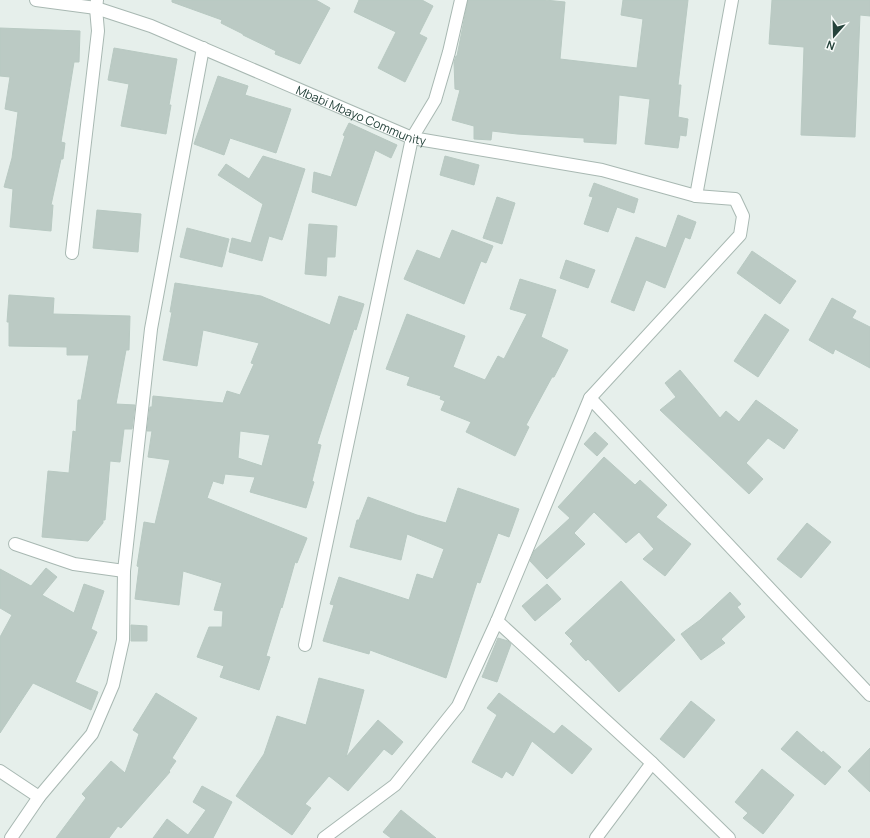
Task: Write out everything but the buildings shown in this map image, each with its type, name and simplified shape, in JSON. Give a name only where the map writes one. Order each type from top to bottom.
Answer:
[{"type":"street","name":"Mbabi Mbayo Community","points":[[36,0],[96,4],[203,48],[412,138],[602,170],[696,196],[734,199],[743,216],[740,235],[590,398]]},
{"type":"street","points":[[305,645],[412,138],[435,100],[449,52],[461,0]]},
{"type":"street","points":[[696,196],[732,0]]},
{"type":"street","points":[[72,253],[98,31],[96,4]]},
{"type":"street","points":[[11,838],[39,797],[92,734],[113,686],[123,640],[124,571],[152,329],[203,48]]},
{"type":"street","points":[[324,838],[395,785],[458,706],[497,620],[590,398],[870,694]]},
{"type":"street","points":[[15,544],[74,564],[124,571]]},
{"type":"street","points":[[497,620],[652,763],[729,838]]},
{"type":"street","points":[[596,838],[652,763]]},
{"type":"street","points":[[0,771],[39,797]]}]
